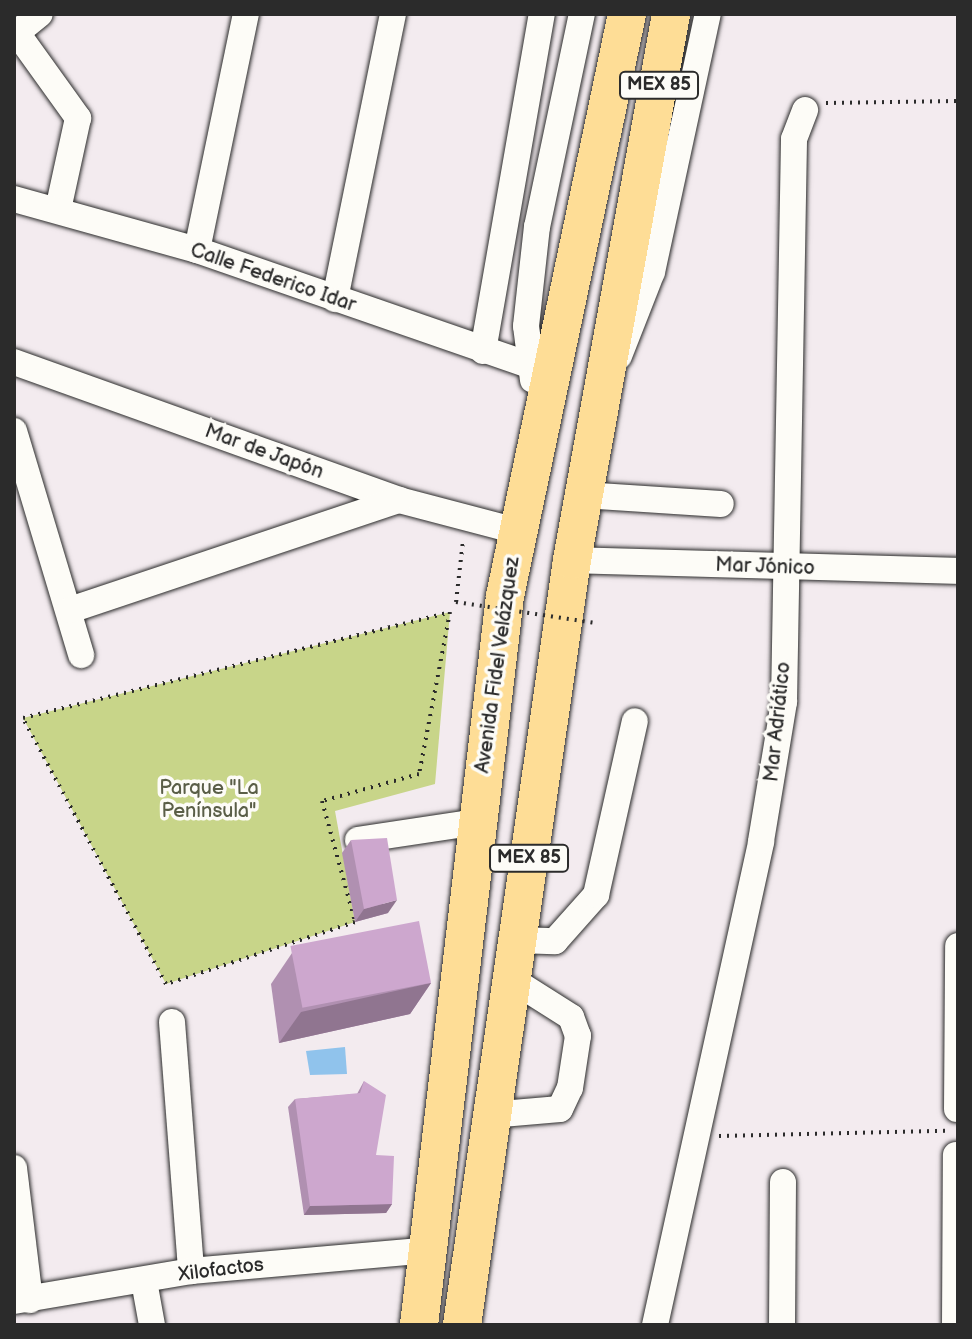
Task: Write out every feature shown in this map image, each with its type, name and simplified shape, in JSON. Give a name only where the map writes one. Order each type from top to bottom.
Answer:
[{"type":"highway","name":"Avenida Fidel Velázquez","points":[[419,1325],[477,822],[517,531],[627,14]]},
{"type":"highway","name":"MEX 85","points":[[462,1325],[572,560],[671,14]]},
{"type":"street","points":[[40,14],[15,34],[78,118],[58,210]]},
{"type":"street","points":[[197,250],[246,14]]},
{"type":"street","points":[[335,299],[393,14]]},
{"type":"street","points":[[483,351],[542,14]]},
{"type":"street","points":[[541,413],[529,365],[537,227],[582,14]]},
{"type":"street","points":[[601,392],[652,272],[708,14]]},
{"type":"street","name":"Mar Adriático","points":[[655,1325],[773,776],[790,569],[794,139],[805,110]]},
{"type":"street","name":"Calle Federico Idar","points":[[14,199],[197,250],[529,365]]},
{"type":"street","name":"Mar de Japón","points":[[14,362],[399,500],[517,531]]},
{"type":"street","points":[[14,431],[81,655]]},
{"type":"street","points":[[583,495],[721,504]]},
{"type":"street","points":[[70,610],[399,500]]},
{"type":"street","name":"Mar Jónico","points":[[572,560],[790,569],[958,571]]},
{"type":"street","points":[[517,940],[555,941],[596,895],[635,721]]},
{"type":"street","points":[[358,840],[477,822]]},
{"type":"street","points":[[955,1325],[958,946]]},
{"type":"street","points":[[490,1115],[560,1109],[570,1088],[578,1036],[571,1017],[511,979]]},
{"type":"street","points":[[172,1022],[191,1271]]},
{"type":"street","points":[[14,1168],[22,1300]]},
{"type":"street","points":[[782,1325],[783,1182]]},
{"type":"street","name":"Xilofactos","points":[[22,1300],[191,1271],[429,1250]]},
{"type":"street","points":[[144,1281],[152,1325]]},
{"type":"path","points":[[805,110],[824,103],[958,101]]},
{"type":"path","points":[[465,518],[456,602],[595,623]]},
{"type":"path","points":[[450,612],[419,774],[322,801],[355,922],[166,984],[23,718],[450,612]]},
{"type":"path","points":[[696,1136],[957,1131]]},
{"type":"green space","name":"Parque \"La Península\"","points":[[450,612],[435,784],[335,811],[355,922],[166,984],[23,718]]},
{"type":"water","points":[[345,1047],[347,1074],[310,1075],[306,1051]]},
{"type":"building","points":[[387,838],[397,900],[364,909],[351,840]]},
{"type":"building","points":[[419,921],[431,983],[302,1008],[290,946]]},
{"type":"building","points":[[364,1081],[386,1095],[376,1155],[394,1156],[392,1204],[310,1206],[295,1099],[360,1093]]}]
